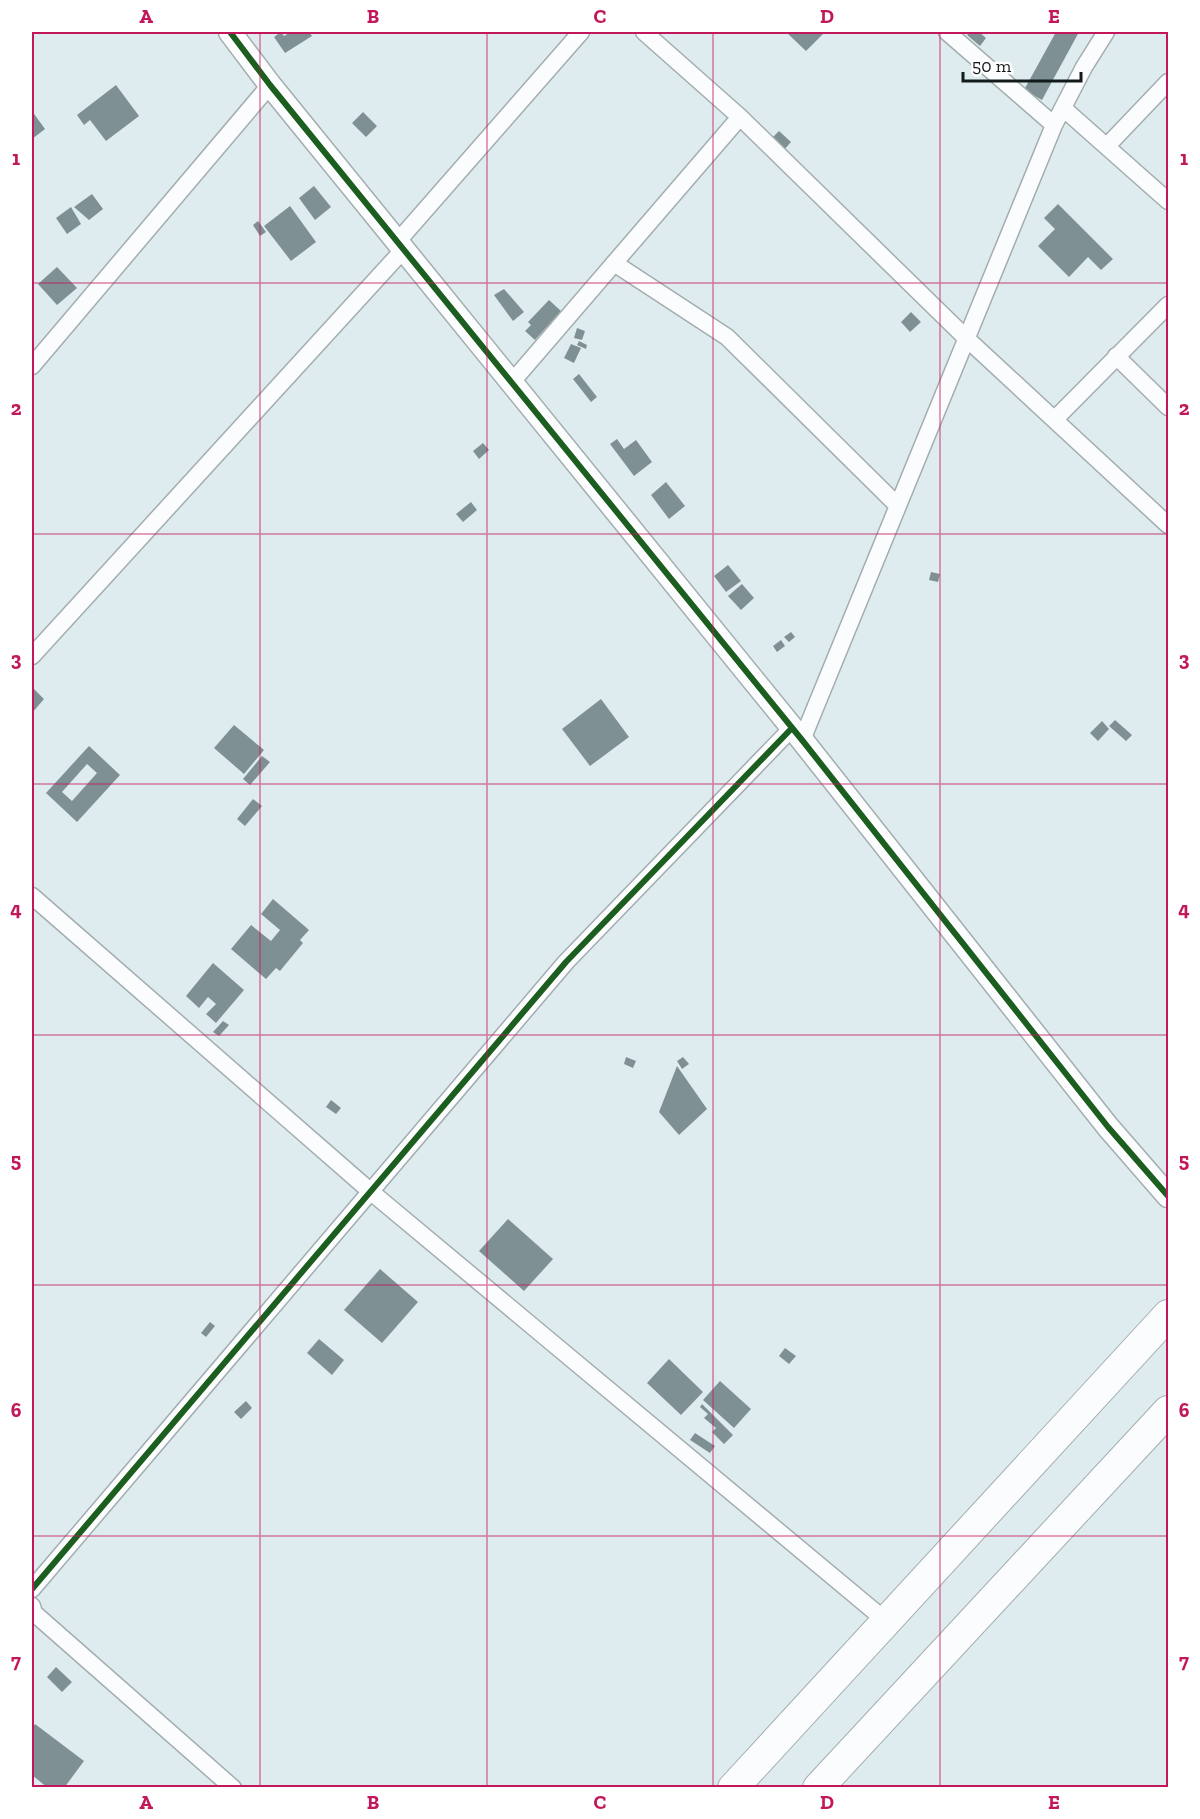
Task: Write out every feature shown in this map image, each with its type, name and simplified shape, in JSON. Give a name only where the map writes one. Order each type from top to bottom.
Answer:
[{"type":"highway","points":[[733,1788],[1168,1315]]},
{"type":"highway","points":[[818,1788],[1168,1411]]},
{"type":"street","points":[[230,32],[270,85],[797,734],[1108,1127],[1168,1196]]},
{"type":"street","points":[[32,656],[401,245],[581,32]]},
{"type":"street","points":[[644,32],[740,117],[965,337],[1168,525]]},
{"type":"street","points":[[947,32],[1054,125]]},
{"type":"street","points":[[32,1589],[566,962],[797,734],[897,505],[1054,125],[1106,32]]},
{"type":"street","points":[[1107,146],[1168,82]]},
{"type":"street","points":[[32,366],[270,85]]},
{"type":"street","points":[[1063,108],[1168,201]]},
{"type":"street","points":[[511,383],[740,117]]},
{"type":"street","points":[[614,262],[727,338],[897,505]]},
{"type":"street","points":[[1055,418],[1168,305]]},
{"type":"street","points":[[1116,356],[1168,407]]},
{"type":"street","points":[[32,896],[370,1191],[886,1621]]},
{"type":"street","points":[[32,1606],[34,1613],[233,1788]]},
{"type":"building","points":[[281,32],[284,36],[291,32],[309,32],[312,36],[285,53],[274,37]]},
{"type":"building","points":[[786,32],[825,32],[806,51]]},
{"type":"building","points":[[970,32],[979,32],[986,38],[980,46],[967,35]]},
{"type":"building","points":[[1056,32],[1079,32],[1042,100],[1024,90]]},
{"type":"building","points":[[116,85],[139,116],[106,141],[90,120],[84,125],[77,115]]},
{"type":"building","points":[[32,111],[45,129],[32,139]]},
{"type":"building","points":[[363,112],[377,126],[366,137],[352,123]]},
{"type":"building","points":[[779,131],[791,142],[783,151],[771,139]]},
{"type":"building","points":[[314,186],[331,207],[315,220],[299,198]]},
{"type":"building","points":[[92,194],[103,209],[89,220],[74,207]]},
{"type":"building","points":[[1058,204],[1113,259],[1101,270],[1088,257],[1069,277],[1038,246],[1055,229],[1044,218]]},
{"type":"building","points":[[290,206],[316,242],[291,261],[264,226]]},
{"type":"building","points":[[71,207],[81,224],[67,234],[56,218]]},
{"type":"building","points":[[258,221],[266,232],[260,236],[253,225]]},
{"type":"building","points":[[57,267],[77,288],[57,305],[38,284]]},
{"type":"building","points":[[504,289],[524,312],[513,321],[494,295]]},
{"type":"building","points":[[549,300],[561,311],[535,340],[525,331],[531,325],[528,322]]},
{"type":"building","points":[[911,312],[921,322],[910,332],[901,322]]},
{"type":"building","points":[[577,328],[585,331],[582,340],[574,338]]},
{"type":"building","points":[[579,341],[587,345],[586,349],[577,345]]},
{"type":"building","points":[[571,344],[581,348],[574,363],[564,358]]},
{"type":"building","points":[[579,374],[597,397],[591,402],[573,379]]},
{"type":"building","points":[[617,439],[624,449],[636,440],[652,462],[634,476],[610,444]]},
{"type":"building","points":[[483,443],[489,450],[479,459],[473,451]]},
{"type":"building","points":[[666,482],[685,506],[669,519],[651,495]]},
{"type":"building","points":[[471,502],[477,510],[463,522],[456,514]]},
{"type":"building","points":[[728,565],[741,581],[726,592],[714,576]]},
{"type":"building","points":[[931,572],[940,574],[938,582],[929,580]]},
{"type":"building","points":[[742,584],[754,598],[741,610],[728,596]]},
{"type":"building","points":[[791,632],[795,637],[789,642],[784,637]]},
{"type":"building","points":[[781,640],[785,646],[777,652],[773,646]]},
{"type":"building","points":[[33,688],[44,699],[32,713],[32,690]]},
{"type":"building","points":[[601,699],[629,737],[590,766],[562,729]]},
{"type":"building","points":[[1115,720],[1132,735],[1126,741],[1109,726]]},
{"type":"building","points":[[1102,721],[1109,729],[1098,741],[1090,733]]},
{"type":"building","points":[[234,725],[264,750],[244,774],[214,748]]},
{"type":"building","points":[[89,746],[120,775],[77,822],[46,793]],"holes":[[[87,764],[97,773],[72,801],[62,792]]]},
{"type":"building","points":[[262,756],[270,762],[250,785],[243,779]]},
{"type":"building","points":[[253,799],[262,806],[245,826],[237,819]]},
{"type":"building","points":[[273,899],[309,930],[300,940],[303,943],[280,971],[276,968],[266,979],[231,949],[251,925],[271,941],[280,930],[261,914]]},
{"type":"building","points":[[213,963],[244,990],[216,1023],[206,1014],[216,1004],[208,997],[199,1008],[186,996]]},
{"type":"building","points":[[223,1021],[229,1025],[219,1036],[213,1032]]},
{"type":"building","points":[[626,1057],[636,1061],[633,1068],[624,1064]]},
{"type":"building","points":[[683,1057],[689,1064],[682,1069],[677,1061]]},
{"type":"building","points":[[677,1066],[707,1109],[679,1135],[659,1112]]},
{"type":"building","points":[[331,1100],[341,1108],[336,1114],[326,1107]]},
{"type":"building","points":[[508,1219],[553,1259],[524,1291],[479,1251]]},
{"type":"building","points":[[380,1269],[418,1302],[382,1343],[344,1310]]},
{"type":"building","points":[[210,1322],[215,1326],[206,1337],[201,1333]]},
{"type":"building","points":[[319,1339],[344,1360],[332,1375],[307,1353]]},
{"type":"building","points":[[785,1348],[796,1356],[789,1364],[779,1356]]},
{"type":"building","points":[[669,1359],[703,1392],[681,1415],[647,1383]]},
{"type":"building","points":[[720,1381],[751,1409],[734,1428],[703,1400]]},
{"type":"building","points":[[246,1401],[252,1408],[241,1419],[234,1412]]},
{"type":"building","points":[[702,1404],[733,1435],[724,1444],[712,1432],[716,1428],[704,1418],[708,1414],[700,1407]]},
{"type":"building","points":[[695,1433],[715,1446],[710,1453],[690,1440]]},
{"type":"building","points":[[56,1667],[72,1682],[62,1692],[47,1677]]},
{"type":"building","points":[[35,1724],[84,1761],[64,1788],[48,1788],[32,1775],[32,1728]]},
{"type":"cycle path","points":[[230,32],[270,85],[802,740],[1108,1127],[1168,1196]]},
{"type":"cycle path","points":[[32,1589],[566,962],[792,728]]}]
